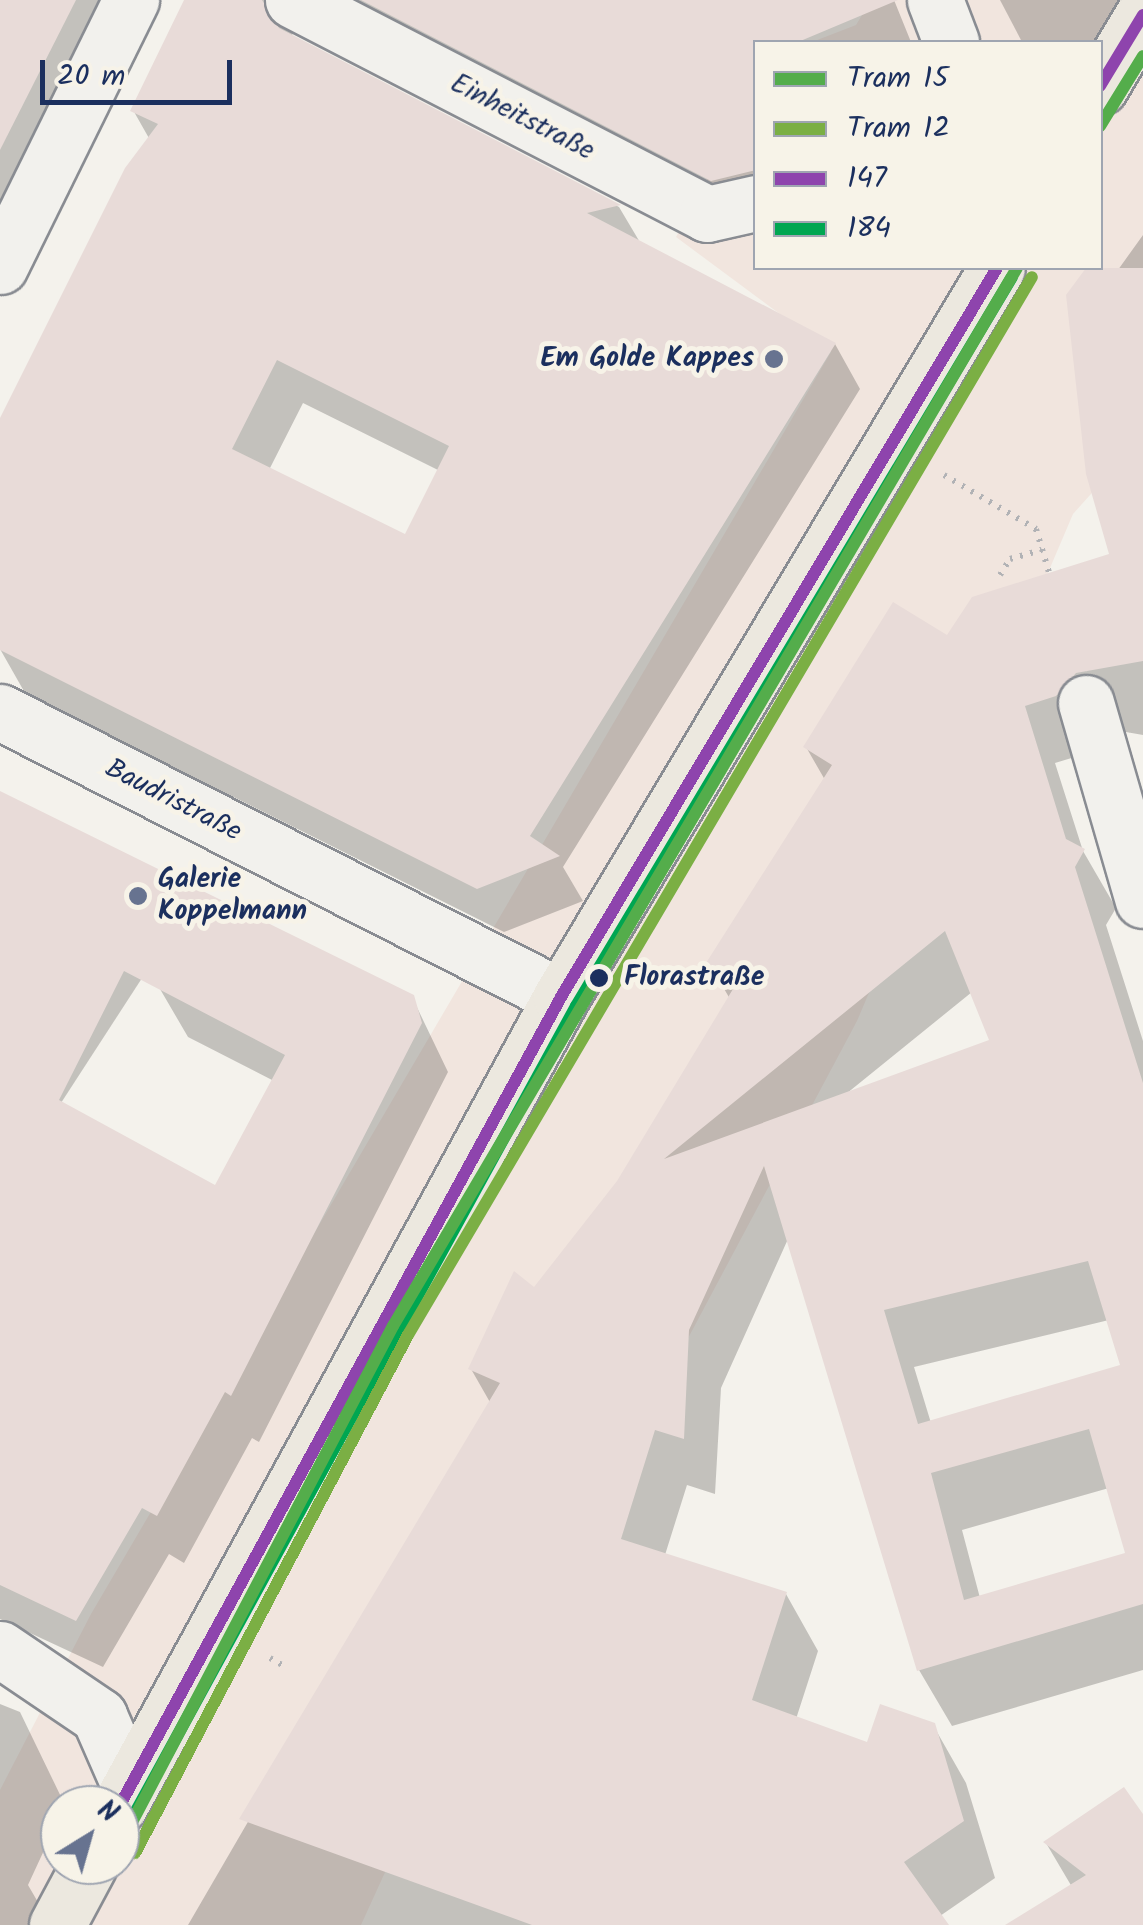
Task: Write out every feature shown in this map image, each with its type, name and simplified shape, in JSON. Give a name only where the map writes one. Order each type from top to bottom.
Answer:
[{"type":"main road","points":[[1103,82],[1143,15]]},
{"type":"main road","points":[[131,1785],[560,997],[996,270]]},
{"type":"main road","points":[[57,1925],[78,1885]]},
{"type":"street","points":[[0,266],[131,0]]},
{"type":"street","name":"Einheitstraße","points":[[292,0],[708,214],[753,204]]},
{"type":"street","points":[[935,0],[950,40]]},
{"type":"street","points":[[1086,703],[1143,900]]},
{"type":"street","name":"Baudristraße","points":[[0,712],[560,997]]},
{"type":"street","points":[[0,1649],[98,1716],[121,1785]]},
{"type":"path","points":[[892,444],[1036,530],[1051,579]]},
{"type":"path","points":[[1000,574],[1010,559],[1042,550]]},
{"type":"path","points":[[272,1659],[287,1668]]},
{"type":"shaded area","points":[[871,0],[1143,0],[1143,436],[1073,514],[857,1021],[408,1864],[392,1857],[361,1925],[0,1925],[0,1790],[91,1614],[831,352],[676,237],[753,94],[753,270],[1103,270],[1103,40],[817,40],[856,25]]},
{"type":"building","points":[[0,0],[76,0],[0,150]]},
{"type":"building","points":[[184,0],[262,0],[279,28],[621,205],[587,213],[836,343],[530,836],[560,856],[477,889],[0,650],[0,418],[125,168],[158,124],[130,111]],"holes":[[[277,360],[449,446],[405,534],[232,449]]]},
{"type":"building","points":[[361,0],[898,0],[803,40],[753,40],[753,171],[711,181]]},
{"type":"building","points":[[1143,268],[1143,661],[1076,673],[1056,696],[1025,706],[1066,839],[1085,849],[1075,867],[1143,1083],[1143,1604],[917,1671],[764,1166],[689,1330],[684,1439],[655,1430],[621,1539],[787,1592],[752,1700],[867,1742],[880,1704],[935,1723],[964,1821],[904,1862],[949,1925],[532,1925],[239,1819],[500,1383],[468,1369],[514,1271],[534,1287],[617,1181],[733,989],[706,963],[832,765],[803,747],[893,602],[947,635],[972,597],[1109,554],[1086,474],[1066,295],[1085,270]],"holes":[[[945,931],[989,1040],[664,1159]],[[1088,1261],[1120,1365],[918,1424],[884,1310]],[[1089,1429],[1125,1553],[964,1600],[931,1473]]]},
{"type":"building","points":[[0,791],[414,995],[422,1023],[231,1396],[225,1392],[157,1516],[142,1508],[76,1621],[0,1585]],"holes":[[[124,971],[285,1055],[215,1185],[59,1100]]]},
{"type":"building","points":[[1124,1787],[1143,1814],[1143,1925],[1005,1925],[1086,1875],[1043,1842]]},
{"type":"tram line","name":"15","points":[[1103,121],[1143,56]]},
{"type":"tram line","name":"15","points":[[140,1807],[393,1326],[1016,270]]},
{"type":"tram line","name":"12","points":[[140,1844],[408,1335],[1032,277]]},
{"type":"transit line","name":"147","points":[[1103,81],[1143,15]]},
{"type":"transit line","name":"147","points":[[131,1785],[561,997],[996,270]]},
{"type":"transit line","name":"184","points":[[140,1804],[576,1006],[1012,277]]},
{"type":"place","name":"Em Golde Kappes","points":[[774,359]]},
{"type":"place","name":"Galerie Koppelmann","points":[[138,896]]},
{"type":"place","name":"Florastraße","points":[[599,978]]}]
